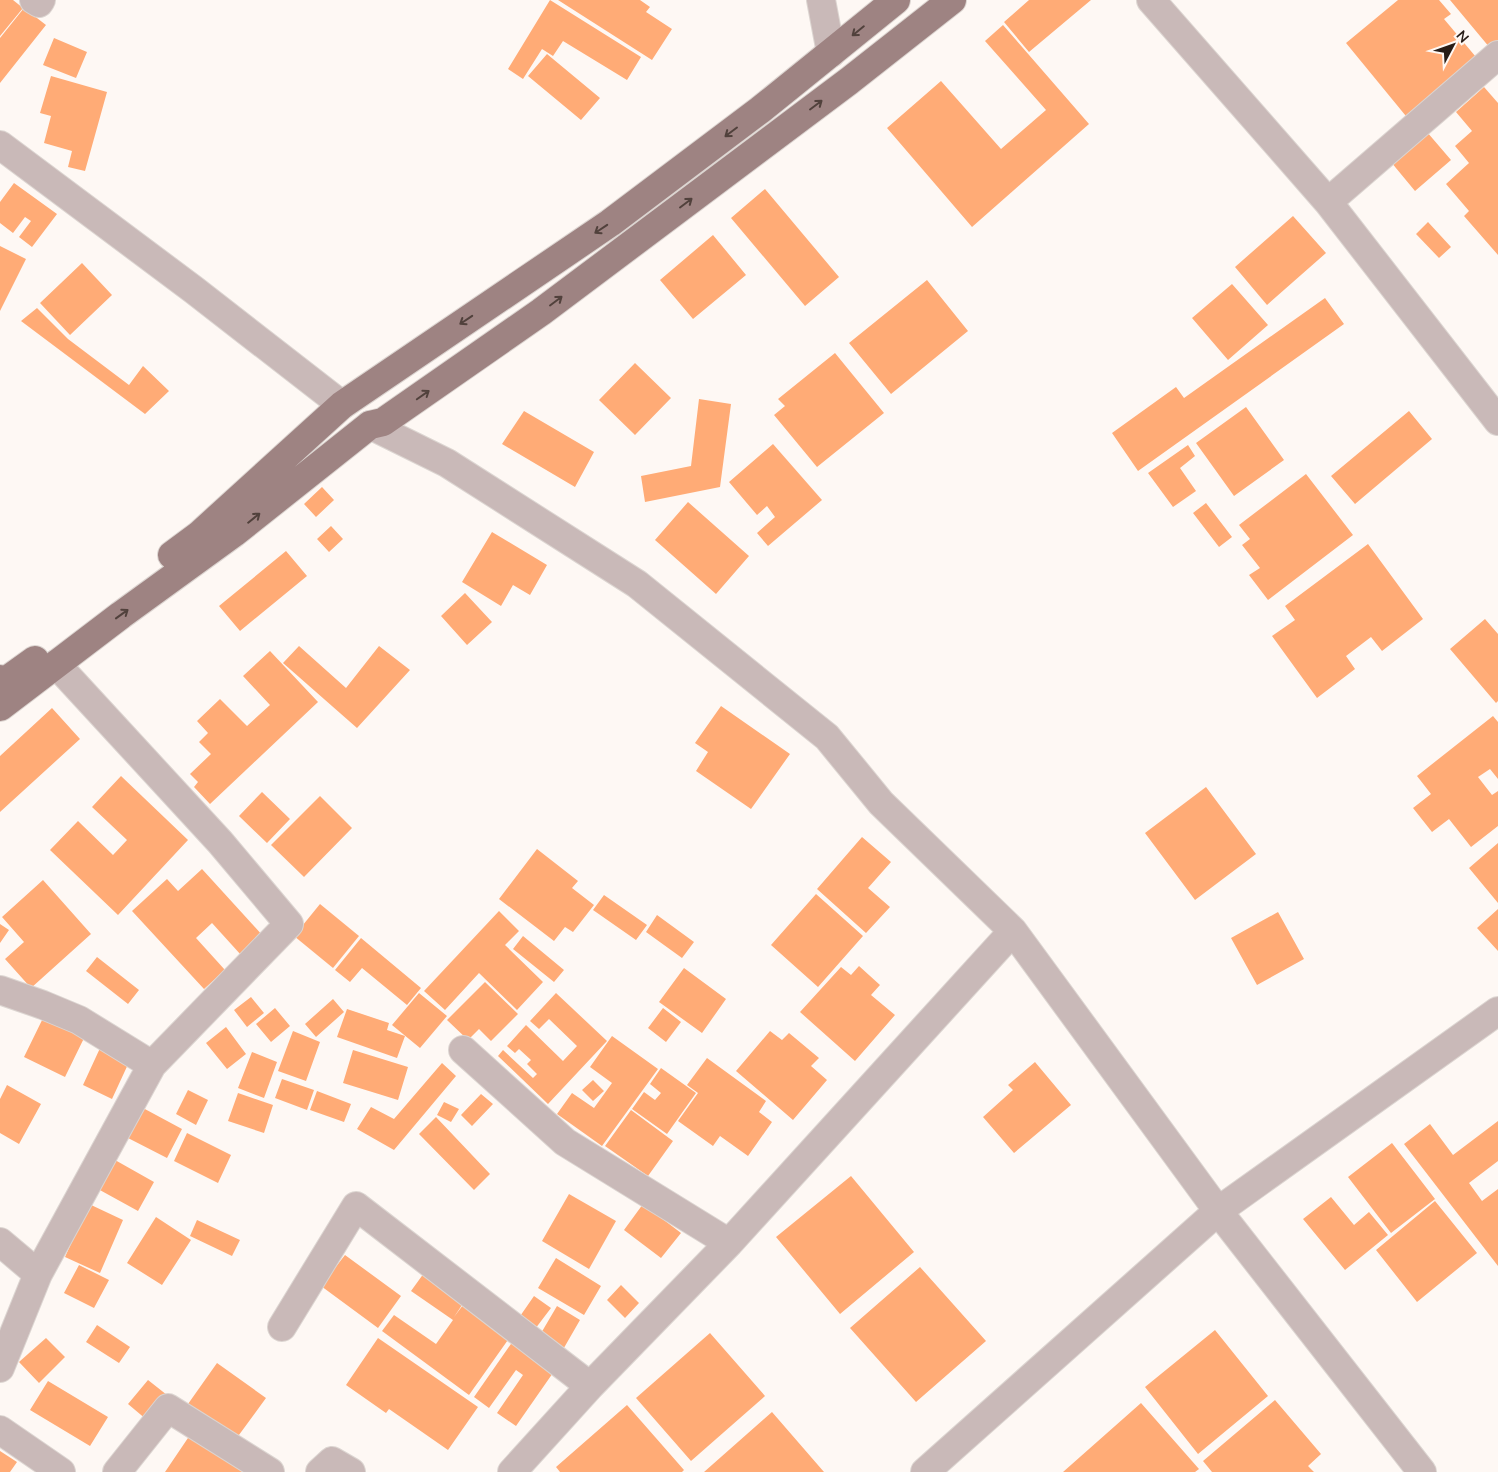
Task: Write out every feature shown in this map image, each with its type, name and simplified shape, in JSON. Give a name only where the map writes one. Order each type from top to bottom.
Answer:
[{"type":"main road","points":[[0,679],[6,680],[44,654],[106,604],[199,535],[342,405],[610,223],[760,110],[896,0]]},
{"type":"main road","points":[[0,706],[121,615],[234,534],[370,425],[383,422],[541,312],[952,0]]},
{"type":"street","points":[[34,0],[38,3],[41,0]]},
{"type":"street","points":[[821,0],[831,53]]},
{"type":"street","points":[[1151,0],[1328,202],[1498,421]]},
{"type":"street","points":[[1328,202],[1498,55]]},
{"type":"street","points":[[0,145],[194,290],[342,405]]},
{"type":"street","points":[[370,425],[447,463],[637,584],[827,737],[881,803],[1013,932],[1218,1211],[1422,1472]]},
{"type":"street","points":[[0,1368],[38,1274],[152,1064],[289,924],[220,842],[56,664]]},
{"type":"street","points":[[512,1472],[590,1386],[729,1243],[1013,932]]},
{"type":"street","points":[[0,990],[79,1020],[152,1064]]},
{"type":"street","points":[[934,1469],[1218,1211],[1498,1011]]},
{"type":"street","points":[[463,1050],[564,1142],[729,1243]]},
{"type":"street","points":[[282,1327],[356,1206],[590,1386]]},
{"type":"street","points":[[0,1242],[38,1274]]},
{"type":"street","points":[[117,1472],[168,1408],[270,1472]]},
{"type":"street","points":[[0,1430],[61,1472]]},
{"type":"street","points":[[320,1472],[332,1461],[351,1472]]},
{"type":"building","points":[[0,0],[13,0],[23,8],[0,36]]},
{"type":"building","points":[[550,0],[641,57],[627,80],[563,41],[553,56],[542,49],[523,79],[508,69]]},
{"type":"building","points":[[558,0],[640,0],[650,7],[646,12],[672,29],[652,60]]},
{"type":"building","points":[[1029,0],[1091,0],[1029,52],[1004,22]]},
{"type":"building","points":[[1398,0],[1439,0],[1451,14],[1444,19],[1481,63],[1410,121],[1346,43]]},
{"type":"building","points":[[1450,0],[1498,0],[1498,52],[1495,54]]},
{"type":"building","points":[[24,8],[46,25],[0,83],[0,38]]},
{"type":"building","points":[[1003,25],[1089,124],[972,227],[887,128],[941,81],[1001,149],[1046,110],[985,41]]},
{"type":"building","points":[[54,38],[87,52],[76,78],[43,65]]},
{"type":"building","points":[[547,54],[600,98],[581,120],[528,76]]},
{"type":"building","points":[[51,76],[107,92],[85,171],[68,167],[72,151],[44,143],[51,116],[40,113]]},
{"type":"building","points":[[1484,87],[1498,103],[1498,255],[1464,216],[1469,211],[1446,184],[1469,163],[1455,146],[1472,131],[1456,112]]},
{"type":"building","points":[[1421,125],[1451,160],[1415,191],[1386,156]]},
{"type":"building","points":[[14,183],[57,214],[32,247],[19,237],[31,221],[25,217],[13,233],[0,223],[0,202]]},
{"type":"building","points":[[765,189],[839,277],[805,306],[731,218]]},
{"type":"building","points":[[1293,216],[1326,253],[1267,305],[1235,267]]},
{"type":"building","points":[[1428,222],[1451,247],[1439,258],[1416,234]]},
{"type":"building","points":[[713,235],[746,275],[693,319],[660,280]]},
{"type":"building","points":[[0,246],[26,259],[0,311]]},
{"type":"building","points":[[82,263],[112,295],[70,335],[40,303]]},
{"type":"building","points":[[927,280],[968,331],[891,394],[849,343]]},
{"type":"building","points":[[1232,284],[1268,325],[1228,360],[1192,318]]},
{"type":"building","points":[[1325,298],[1344,324],[1138,471],[1112,433],[1176,387],[1184,398]]},
{"type":"building","points":[[37,308],[68,339],[129,385],[143,366],[169,391],[145,414],[21,321]]},
{"type":"building","points":[[835,353],[884,413],[817,467],[774,415],[785,406],[778,399]]},
{"type":"building","points":[[635,363],[671,398],[635,435],[599,400]]},
{"type":"building","points":[[699,399],[731,404],[720,487],[645,502],[641,476],[691,466]]},
{"type":"building","points":[[1246,407],[1284,460],[1234,496],[1196,443]]},
{"type":"building","points":[[524,411],[594,452],[575,487],[502,444]]},
{"type":"building","points":[[1409,411],[1432,439],[1355,504],[1331,476]]},
{"type":"building","points":[[773,444],[822,500],[768,546],[757,533],[775,517],[767,506],[757,515],[729,482]]},
{"type":"building","points":[[1188,445],[1195,456],[1180,468],[1196,491],[1173,507],[1148,473]]},
{"type":"building","points":[[1306,474],[1353,535],[1268,600],[1249,575],[1260,568],[1242,545],[1250,539],[1239,525]]},
{"type":"building","points":[[322,487],[334,500],[316,517],[304,504]]},
{"type":"building","points":[[688,502],[749,556],[716,594],[655,540]]},
{"type":"building","points":[[1206,503],[1232,537],[1219,547],[1193,513]]},
{"type":"building","points":[[331,526],[343,539],[329,552],[317,539]]},
{"type":"building","points":[[492,532],[547,565],[530,595],[513,585],[501,606],[462,582]]},
{"type":"building","points":[[1368,544],[1423,619],[1382,651],[1371,637],[1346,656],[1355,669],[1317,698],[1272,636],[1295,620],[1285,606]]},
{"type":"building","points":[[286,551],[307,576],[240,631],[219,606]]},
{"type":"building","points":[[465,593],[492,622],[467,645],[441,616]]},
{"type":"building","points":[[1485,619],[1498,634],[1498,701],[1496,703],[1450,649]]},
{"type":"building","points":[[299,646],[346,688],[379,646],[410,670],[357,728],[283,663]]},
{"type":"building","points":[[270,651],[318,702],[210,804],[194,787],[198,782],[190,774],[211,754],[199,742],[208,733],[197,721],[220,699],[247,726],[270,705],[243,676]]},
{"type":"building","points":[[721,706],[790,754],[751,809],[696,771],[708,752],[695,743]]},
{"type":"building","points":[[52,708],[80,739],[0,812],[0,756]]},
{"type":"building","points":[[1493,716],[1498,722],[1498,779],[1490,769],[1478,777],[1492,795],[1498,791],[1498,826],[1471,847],[1449,819],[1432,832],[1413,808],[1431,794],[1417,776]]},
{"type":"building","points":[[121,776],[188,840],[118,915],[50,850],[78,821],[113,855],[127,840],[92,807]]},
{"type":"building","points":[[1206,787],[1256,854],[1195,900],[1145,833]]},
{"type":"building","points":[[262,792],[290,819],[267,843],[239,816]]},
{"type":"building","points":[[320,796],[352,828],[304,877],[271,845]]},
{"type":"building","points":[[862,837],[891,862],[868,888],[890,907],[866,933],[817,889]]},
{"type":"building","points":[[1498,843],[1498,903],[1469,868]]},
{"type":"building","points":[[537,849],[578,881],[572,888],[594,905],[573,932],[565,927],[554,941],[499,899]]},
{"type":"building","points":[[202,869],[263,936],[241,955],[212,923],[196,938],[225,970],[204,989],[132,911],[167,879],[178,891]]},
{"type":"building","points":[[43,880],[91,934],[31,988],[5,959],[24,942],[2,917]]},
{"type":"building","points":[[816,894],[863,936],[818,987],[771,945]]},
{"type":"building","points":[[604,895],[647,925],[636,940],[593,910]]},
{"type":"building","points":[[320,904],[359,936],[333,968],[294,936]]},
{"type":"building","points":[[1498,909],[1498,951],[1477,928]]},
{"type":"building","points":[[499,911],[519,931],[505,945],[543,982],[517,1010],[479,973],[445,1010],[424,991]]},
{"type":"building","points":[[1278,912],[1304,959],[1257,985],[1231,938]]},
{"type":"building","points":[[657,915],[694,942],[682,958],[646,932]]},
{"type":"building","points":[[0,924],[9,930],[0,943]]},
{"type":"building","points":[[523,936],[564,970],[554,982],[513,949]]},
{"type":"building","points":[[361,938],[421,988],[407,1005],[362,968],[350,982],[335,970]]},
{"type":"building","points":[[97,957],[139,990],[128,1004],[86,971]]},
{"type":"building","points":[[859,966],[880,985],[871,995],[895,1015],[855,1061],[800,1012],[841,967],[851,975]]},
{"type":"building","points":[[684,968],[726,999],[702,1033],[659,1002]]},
{"type":"building","points":[[485,982],[518,1014],[491,1041],[479,1029],[468,1040],[447,1020]]},
{"type":"building","points":[[419,993],[447,1016],[420,1048],[392,1025]]},
{"type":"building","points":[[556,993],[607,1041],[548,1104],[498,1056],[503,1050],[533,1078],[537,1074],[527,1064],[531,1060],[519,1049],[515,1053],[507,1046],[526,1025],[563,1061],[577,1046],[549,1019],[539,1029],[530,1021]]},
{"type":"building","points":[[251,997],[264,1013],[247,1027],[234,1010]]},
{"type":"building","points":[[333,999],[344,1012],[316,1037],[305,1024]]},
{"type":"building","points":[[275,1008],[290,1026],[271,1042],[256,1024]]},
{"type":"building","points":[[663,1008],[681,1022],[666,1042],[648,1028]]},
{"type":"building","points":[[347,1009],[389,1023],[387,1030],[405,1036],[397,1058],[337,1037]]},
{"type":"building","points":[[46,1012],[87,1032],[65,1077],[24,1057]]},
{"type":"building","points":[[226,1027],[246,1054],[227,1069],[206,1043]]},
{"type":"building","points":[[293,1031],[320,1042],[306,1081],[278,1071]]},
{"type":"building","points":[[770,1031],[782,1040],[789,1033],[819,1058],[811,1066],[827,1080],[793,1120],[736,1071]]},
{"type":"building","points":[[612,1036],[658,1069],[602,1146],[557,1114],[572,1093],[594,1108],[612,1083],[590,1067]]},
{"type":"building","points":[[101,1046],[130,1060],[112,1099],[83,1085]]},
{"type":"building","points":[[353,1050],[408,1067],[398,1100],[343,1083]]},
{"type":"building","points":[[252,1052],[277,1062],[264,1098],[238,1088]]},
{"type":"building","points":[[707,1058],[766,1101],[759,1112],[772,1122],[748,1156],[720,1136],[713,1146],[678,1121],[698,1093],[687,1085]]},
{"type":"building","points":[[1035,1062],[1071,1105],[1014,1153],[983,1117],[1013,1090],[1008,1085]]},
{"type":"building","points":[[442,1063],[456,1076],[394,1150],[357,1129],[371,1107],[394,1119]]},
{"type":"building","points":[[661,1068],[696,1093],[667,1134],[632,1109],[644,1092],[655,1100],[661,1093],[650,1084]]},
{"type":"building","points":[[282,1079],[314,1090],[307,1110],[275,1098]]},
{"type":"building","points":[[593,1080],[604,1091],[593,1101],[582,1090]]},
{"type":"building","points":[[7,1085],[41,1104],[19,1144],[0,1133],[0,1099]]},
{"type":"building","points":[[188,1090],[208,1100],[196,1125],[176,1114]]},
{"type":"building","points":[[317,1091],[351,1104],[344,1122],[310,1110]]},
{"type":"building","points":[[238,1093],[273,1105],[264,1133],[228,1121]]},
{"type":"building","points":[[481,1094],[493,1104],[472,1126],[461,1115]]},
{"type":"building","points":[[444,1102],[459,1109],[451,1122],[437,1115]]},
{"type":"building","points":[[143,1108],[182,1129],[167,1158],[128,1138]]},
{"type":"building","points":[[631,1110],[673,1141],[648,1176],[605,1146]]},
{"type":"building","points":[[436,1117],[490,1174],[474,1190],[419,1134]]},
{"type":"building","points":[[1498,1121],[1498,1161],[1469,1183],[1482,1201],[1498,1189],[1498,1266],[1404,1144],[1430,1124],[1453,1155]]},
{"type":"building","points":[[187,1133],[231,1155],[218,1183],[174,1161]]},
{"type":"building","points":[[1392,1143],[1435,1199],[1391,1233],[1348,1177]]},
{"type":"building","points":[[115,1160],[154,1182],[138,1211],[98,1189]]},
{"type":"building","points":[[851,1176],[914,1252],[840,1314],[776,1237]]},
{"type":"building","points":[[569,1194],[616,1221],[589,1269],[542,1241]]},
{"type":"building","points":[[1331,1197],[1354,1225],[1369,1212],[1388,1235],[1345,1270],[1303,1219]]},
{"type":"building","points":[[1435,1201],[1477,1253],[1417,1302],[1376,1250]]},
{"type":"building","points":[[89,1204],[123,1220],[100,1273],[65,1257]]},
{"type":"building","points":[[643,1204],[681,1233],[661,1258],[624,1230]]},
{"type":"building","points":[[156,1217],[191,1240],[162,1285],[127,1263]]},
{"type":"building","points":[[197,1220],[240,1240],[232,1256],[190,1236]]},
{"type":"building","points":[[345,1255],[401,1296],[378,1328],[321,1286]]},
{"type":"building","points":[[556,1258],[601,1286],[584,1315],[538,1288]]},
{"type":"building","points":[[79,1265],[109,1280],[94,1308],[64,1293]]},
{"type":"building","points":[[920,1267],[986,1341],[916,1402],[850,1328]]},
{"type":"building","points":[[424,1273],[464,1302],[454,1317],[463,1305],[510,1337],[469,1395],[382,1331],[394,1315],[436,1344],[453,1320],[411,1291]]},
{"type":"building","points":[[621,1285],[639,1303],[625,1318],[607,1300]]},
{"type":"building","points":[[534,1296],[551,1308],[532,1333],[516,1322]]},
{"type":"building","points":[[557,1306],[580,1320],[561,1353],[537,1340]]},
{"type":"building","points":[[97,1325],[130,1347],[119,1363],[86,1342]]},
{"type":"building","points":[[1215,1330],[1268,1396],[1198,1454],[1145,1387]]},
{"type":"building","points":[[710,1333],[765,1396],[691,1461],[636,1398]]},
{"type":"building","points":[[46,1338],[65,1357],[39,1383],[19,1362]]},
{"type":"building","points":[[378,1338],[478,1407],[448,1450],[389,1409],[386,1413],[346,1385]]},
{"type":"building","points":[[513,1341],[555,1370],[516,1426],[497,1413],[523,1375],[516,1370],[489,1408],[474,1397]]},
{"type":"building","points":[[217,1363],[266,1398],[236,1439],[188,1404]]},
{"type":"building","points":[[148,1380],[167,1395],[147,1420],[128,1404]]},
{"type":"building","points":[[48,1381],[108,1417],[90,1446],[30,1410]]},
{"type":"building","points":[[1275,1400],[1321,1454],[1308,1466],[1314,1472],[1212,1472],[1203,1461]]},
{"type":"building","points":[[1141,1403],[1199,1469],[1195,1472],[1063,1472]]},
{"type":"building","points":[[627,1405],[684,1470],[682,1472],[560,1472],[556,1467]]},
{"type":"building","points":[[772,1412],[824,1472],[704,1472]]},
{"type":"building","points":[[190,1435],[247,1472],[165,1472]]},
{"type":"building","points":[[0,1451],[17,1462],[10,1472],[0,1472]]}]
